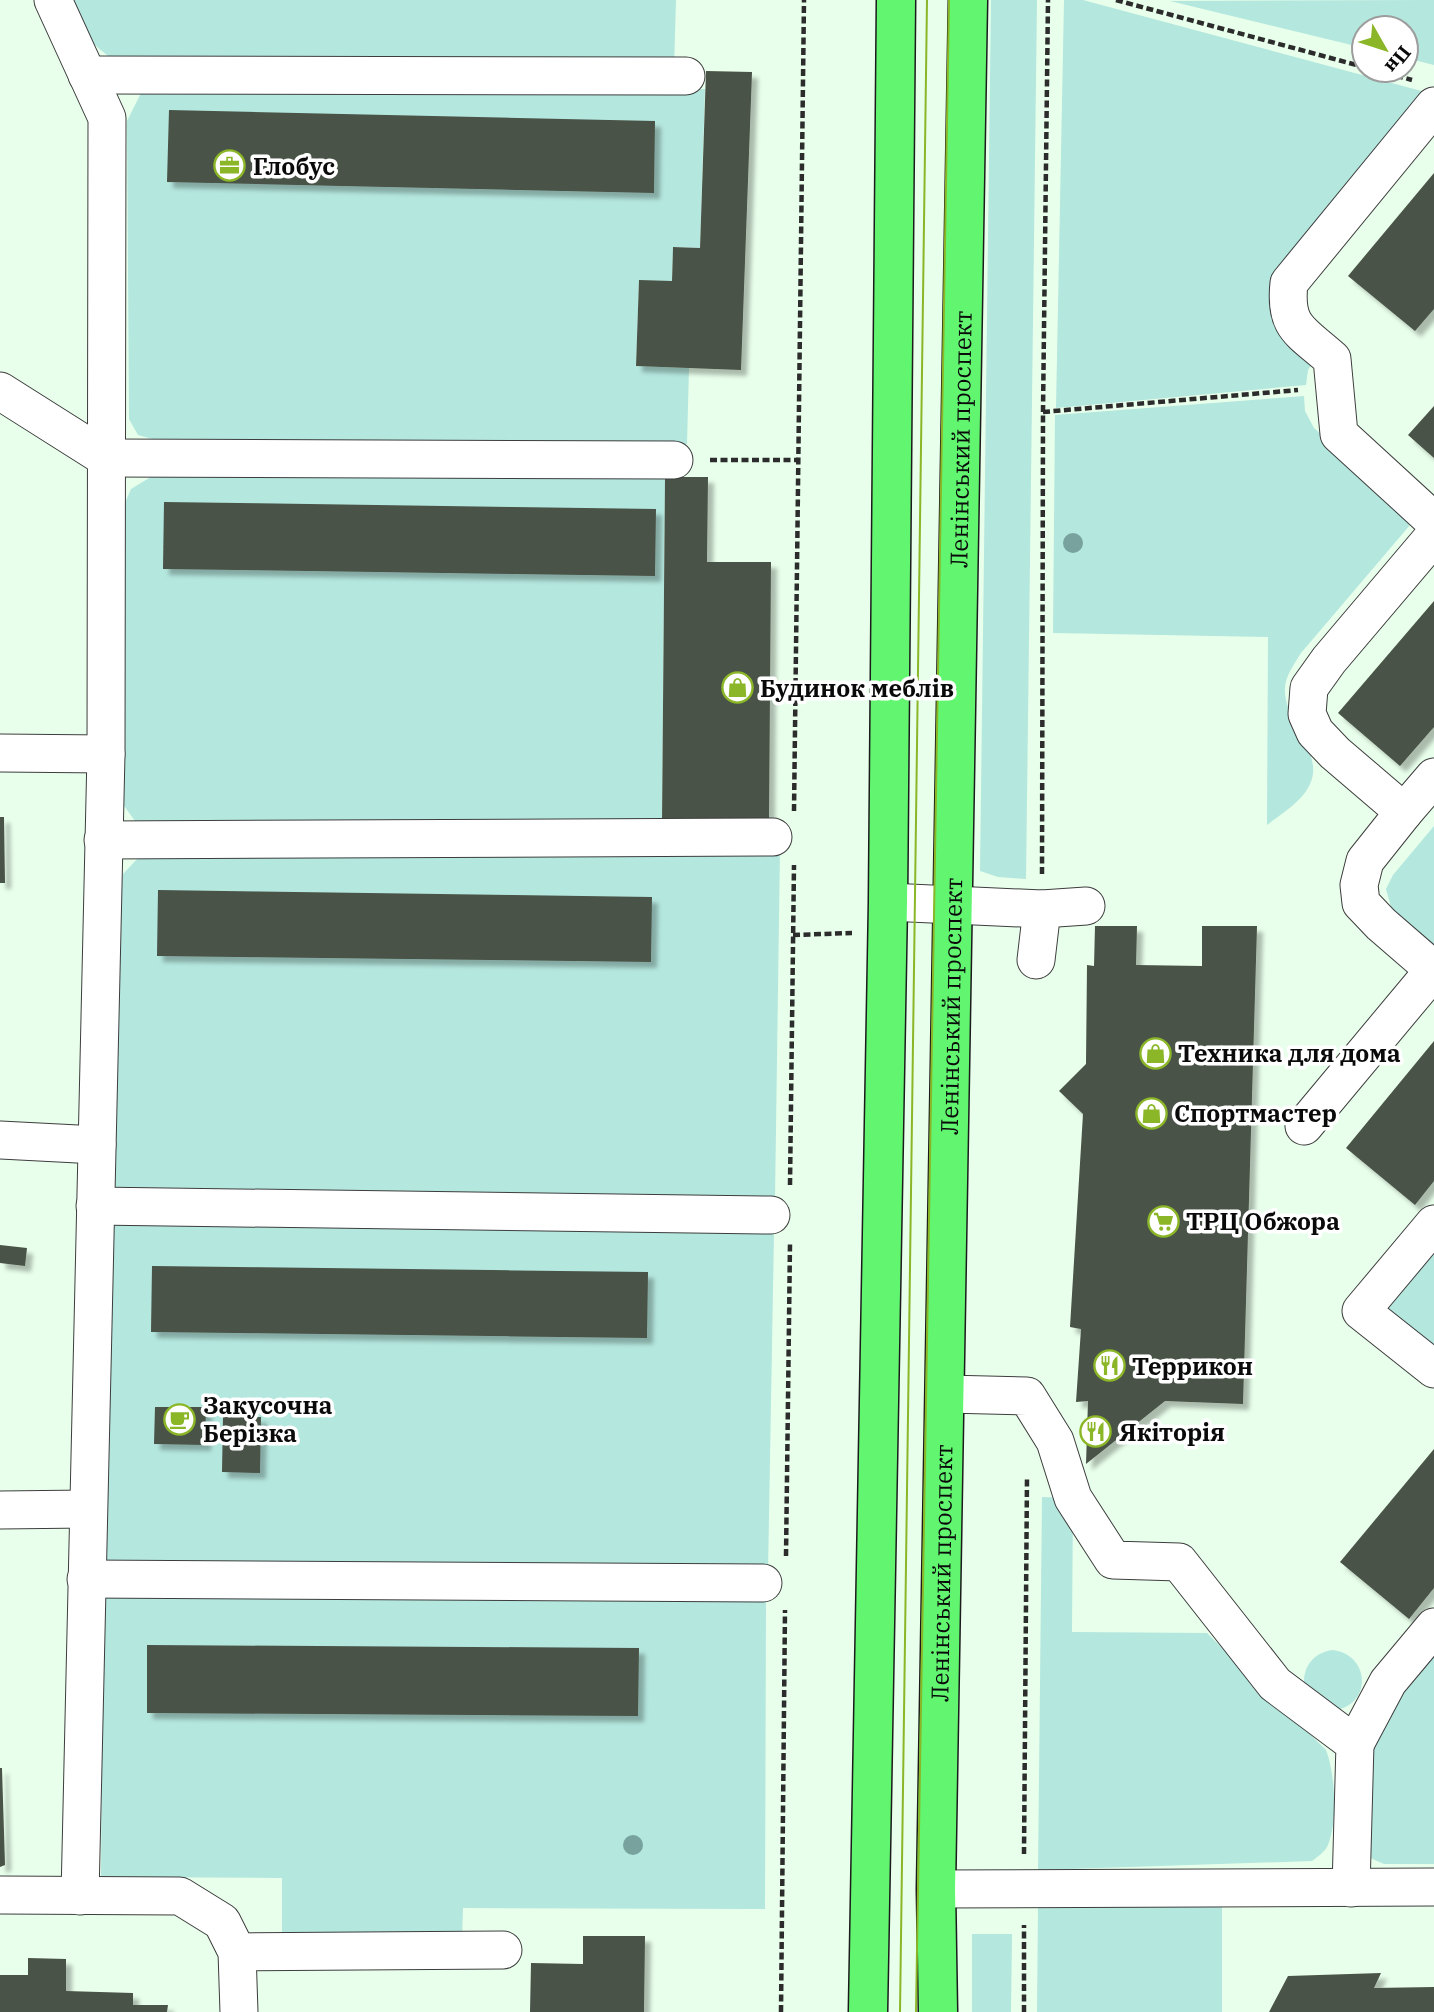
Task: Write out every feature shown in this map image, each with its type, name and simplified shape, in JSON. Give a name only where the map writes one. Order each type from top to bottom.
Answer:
[{"type":"main road","points":[[868,2012],[888,902],[896,0]]},
{"type":"main road","name":"Ленінський проспект","points":[[938,2012],[936,1889],[968,0]]},
{"type":"street","points":[[53,0],[107,118],[106,754],[80,1896]]},
{"type":"street","points":[[87,75],[686,76]]},
{"type":"street","points":[[1428,94],[1289,283],[1287,302],[1291,323],[1332,359],[1339,434],[1434,521]]},
{"type":"street","points":[[0,390],[106,458],[674,460]]},
{"type":"street","points":[[1404,812],[1335,753],[1315,732],[1307,714],[1309,688],[1329,660],[1434,536]]},
{"type":"street","points":[[0,753],[106,754]]},
{"type":"street","points":[[1304,1126],[1433,970],[1361,903],[1359,885],[1366,861],[1434,777]]},
{"type":"street","points":[[103,840],[787,842]]},
{"type":"street","points":[[888,902],[1042,909],[1086,906]]},
{"type":"street","points":[[1036,960],[1042,909]]},
{"type":"street","points":[[0,1140],[96,1144]]},
{"type":"street","points":[[95,1206],[784,1215]]},
{"type":"street","points":[[1434,1224],[1361,1311],[1434,1369]]},
{"type":"street","points":[[946,1394],[1027,1396],[1055,1441],[1073,1498],[1113,1560],[1179,1562],[1275,1684],[1355,1744]]},
{"type":"street","points":[[0,1510],[87,1509]]},
{"type":"street","points":[[86,1579],[778,1583]]},
{"type":"street","points":[[1351,1888],[1355,1744],[1388,1682],[1434,1627]]},
{"type":"street","points":[[936,1889],[1434,1886]]},
{"type":"street","points":[[0,1895],[180,1896],[222,1922],[237,1952],[239,2012]]},
{"type":"street","points":[[237,1952],[503,1950]]},
{"type":"path","points":[[781,2012],[778,1583],[784,1215],[793,935],[787,842],[798,460],[804,0]]},
{"type":"path","points":[[1042,909],[1043,412],[1048,0]]},
{"type":"path","points":[[1116,0],[1350,63]]},
{"type":"path","points":[[1406,84],[1428,94]]},
{"type":"path","points":[[1043,412],[1334,387]]},
{"type":"path","points":[[674,460],[798,460]]},
{"type":"path","points":[[793,935],[852,933]]},
{"type":"path","points":[[1024,2012],[1027,1464]]},
{"type":"shaded area","points":[[69,0],[676,0],[674,69],[117,62],[87,36]]},
{"type":"shaded area","points":[[991,0],[1037,0],[1026,879],[998,877],[980,871]]},
{"type":"shaded area","points":[[1064,0],[1083,0],[1350,72],[1350,84],[1396,84],[1429,93],[1280,277],[1318,355],[1308,370],[1306,385],[1056,408]]},
{"type":"shaded area","points":[[1434,0],[1434,65],[1420,62],[1420,14],[1350,14],[1350,45],[1170,1]]},
{"type":"shaded area","points":[[164,82],[705,89],[700,248],[673,247],[672,281],[639,281],[636,366],[689,368],[687,444],[181,442],[159,441],[138,435],[129,419],[127,121],[141,93]]},
{"type":"shaded area","points":[[1304,396],[1305,411],[1314,428],[1416,518],[1301,653],[1289,674],[1285,687],[1286,699],[1308,748],[1313,772],[1310,784],[1302,796],[1267,825],[1268,637],[1053,633],[1055,415]]},
{"type":"shaded area","points":[[159,472],[665,477],[662,821],[168,831],[135,821],[117,796],[121,512],[131,489]]},
{"type":"shaded area","points":[[1434,826],[1434,949],[1401,922],[1391,907],[1386,889],[1393,875]]},
{"type":"shaded area","points":[[780,849],[775,1199],[110,1195],[117,900],[123,874],[140,856]]},
{"type":"shaded area","points":[[111,1222],[774,1232],[768,1573],[104,1569]]},
{"type":"shaded area","points":[[1434,1248],[1434,1356],[1380,1311]]},
{"type":"shaded area","points":[[1042,1497],[1073,1498],[1072,1632],[1207,1633],[1326,1750],[1333,1784],[1333,1823],[1327,1848],[1312,1861],[1038,1870]]},
{"type":"shaded area","points":[[103,1590],[766,1593],[765,1909],[463,1908],[462,1939],[282,1938],[282,1878],[101,1877]]},
{"type":"shaded area","points":[[1434,1649],[1434,1864],[1384,1864],[1368,1857],[1371,1731]]},
{"type":"shaded area","points":[[1332,1650],[1354,1660],[1362,1680],[1355,1700],[1334,1710],[1304,1684],[1305,1672],[1311,1661]]},
{"type":"shaded area","points":[[1222,1904],[1222,2012],[1037,2012],[1038,1906]]},
{"type":"shaded area","points":[[972,1934],[1012,1934],[1011,2012],[972,2012]]},
{"type":"building","points":[[706,71],[752,72],[741,370],[636,366],[639,280],[672,281],[673,247],[700,248]]},
{"type":"building","points":[[169,110],[655,121],[654,193],[167,182]]},
{"type":"building","points":[[1434,173],[1434,309],[1415,331],[1348,276]]},
{"type":"building","points":[[1434,406],[1434,458],[1408,435]]},
{"type":"building","points":[[665,477],[708,477],[707,562],[771,562],[769,822],[662,821]]},
{"type":"building","points":[[164,502],[656,509],[655,576],[163,569]]},
{"type":"building","points":[[1434,601],[1434,727],[1400,766],[1338,713]]},
{"type":"building","points":[[0,817],[4,817],[5,883],[0,883]]},
{"type":"building","points":[[158,890],[652,897],[651,962],[157,956]]},
{"type":"building","name":"ТРЦ Обжора","points":[[1095,926],[1137,926],[1136,965],[1202,966],[1202,926],[1257,926],[1243,1404],[1165,1401],[1086,1464],[1088,1401],[1076,1402],[1081,1329],[1070,1327],[1083,1114],[1059,1091],[1086,1064],[1087,965],[1094,966]]},
{"type":"building","points":[[1434,1041],[1434,1181],[1415,1205],[1346,1148]]},
{"type":"building","points":[[0,1245],[27,1248],[25,1266],[0,1263]]},
{"type":"building","points":[[152,1266],[648,1272],[647,1338],[151,1332]]},
{"type":"building","points":[[155,1407],[206,1407],[205,1445],[154,1444]]},
{"type":"building","points":[[223,1417],[261,1417],[260,1473],[222,1472]]},
{"type":"building","points":[[1434,1449],[1434,1588],[1409,1619],[1340,1562]]},
{"type":"building","points":[[147,1645],[639,1648],[638,1716],[147,1713]]},
{"type":"building","points":[[0,1768],[5,1865],[0,1867]]},
{"type":"building","points":[[583,1936],[645,1936],[644,2012],[530,2012],[531,1963],[583,1964]]},
{"type":"building","points":[[28,1958],[66,1959],[66,1991],[133,1993],[133,2005],[168,2005],[167,2012],[0,2012],[0,1975],[28,1975]]},
{"type":"building","points":[[1381,1973],[1374,1988],[1434,1987],[1434,2012],[1269,2012],[1288,1976]]},
{"type":"tram line","points":[[900,2012],[927,0]]},
{"type":"tram line","points":[[916,2012],[949,0]]},
{"type":"place","name":"Глобус","points":[[230,166]]},
{"type":"place","name":"Будинок меблів","points":[[737,688]]},
{"type":"place","name":"Техника для дома","points":[[1155,1053]]},
{"type":"place","name":"Спортмастер","points":[[1151,1113]]},
{"type":"place","name":"ТРЦ Обжора","points":[[1163,1221]]},
{"type":"place","name":"Террикон","points":[[1109,1366]]},
{"type":"place","name":"Закусочна Берізка","points":[[180,1419]]},
{"type":"place","name":"Якіторія","points":[[1096,1432]]}]
